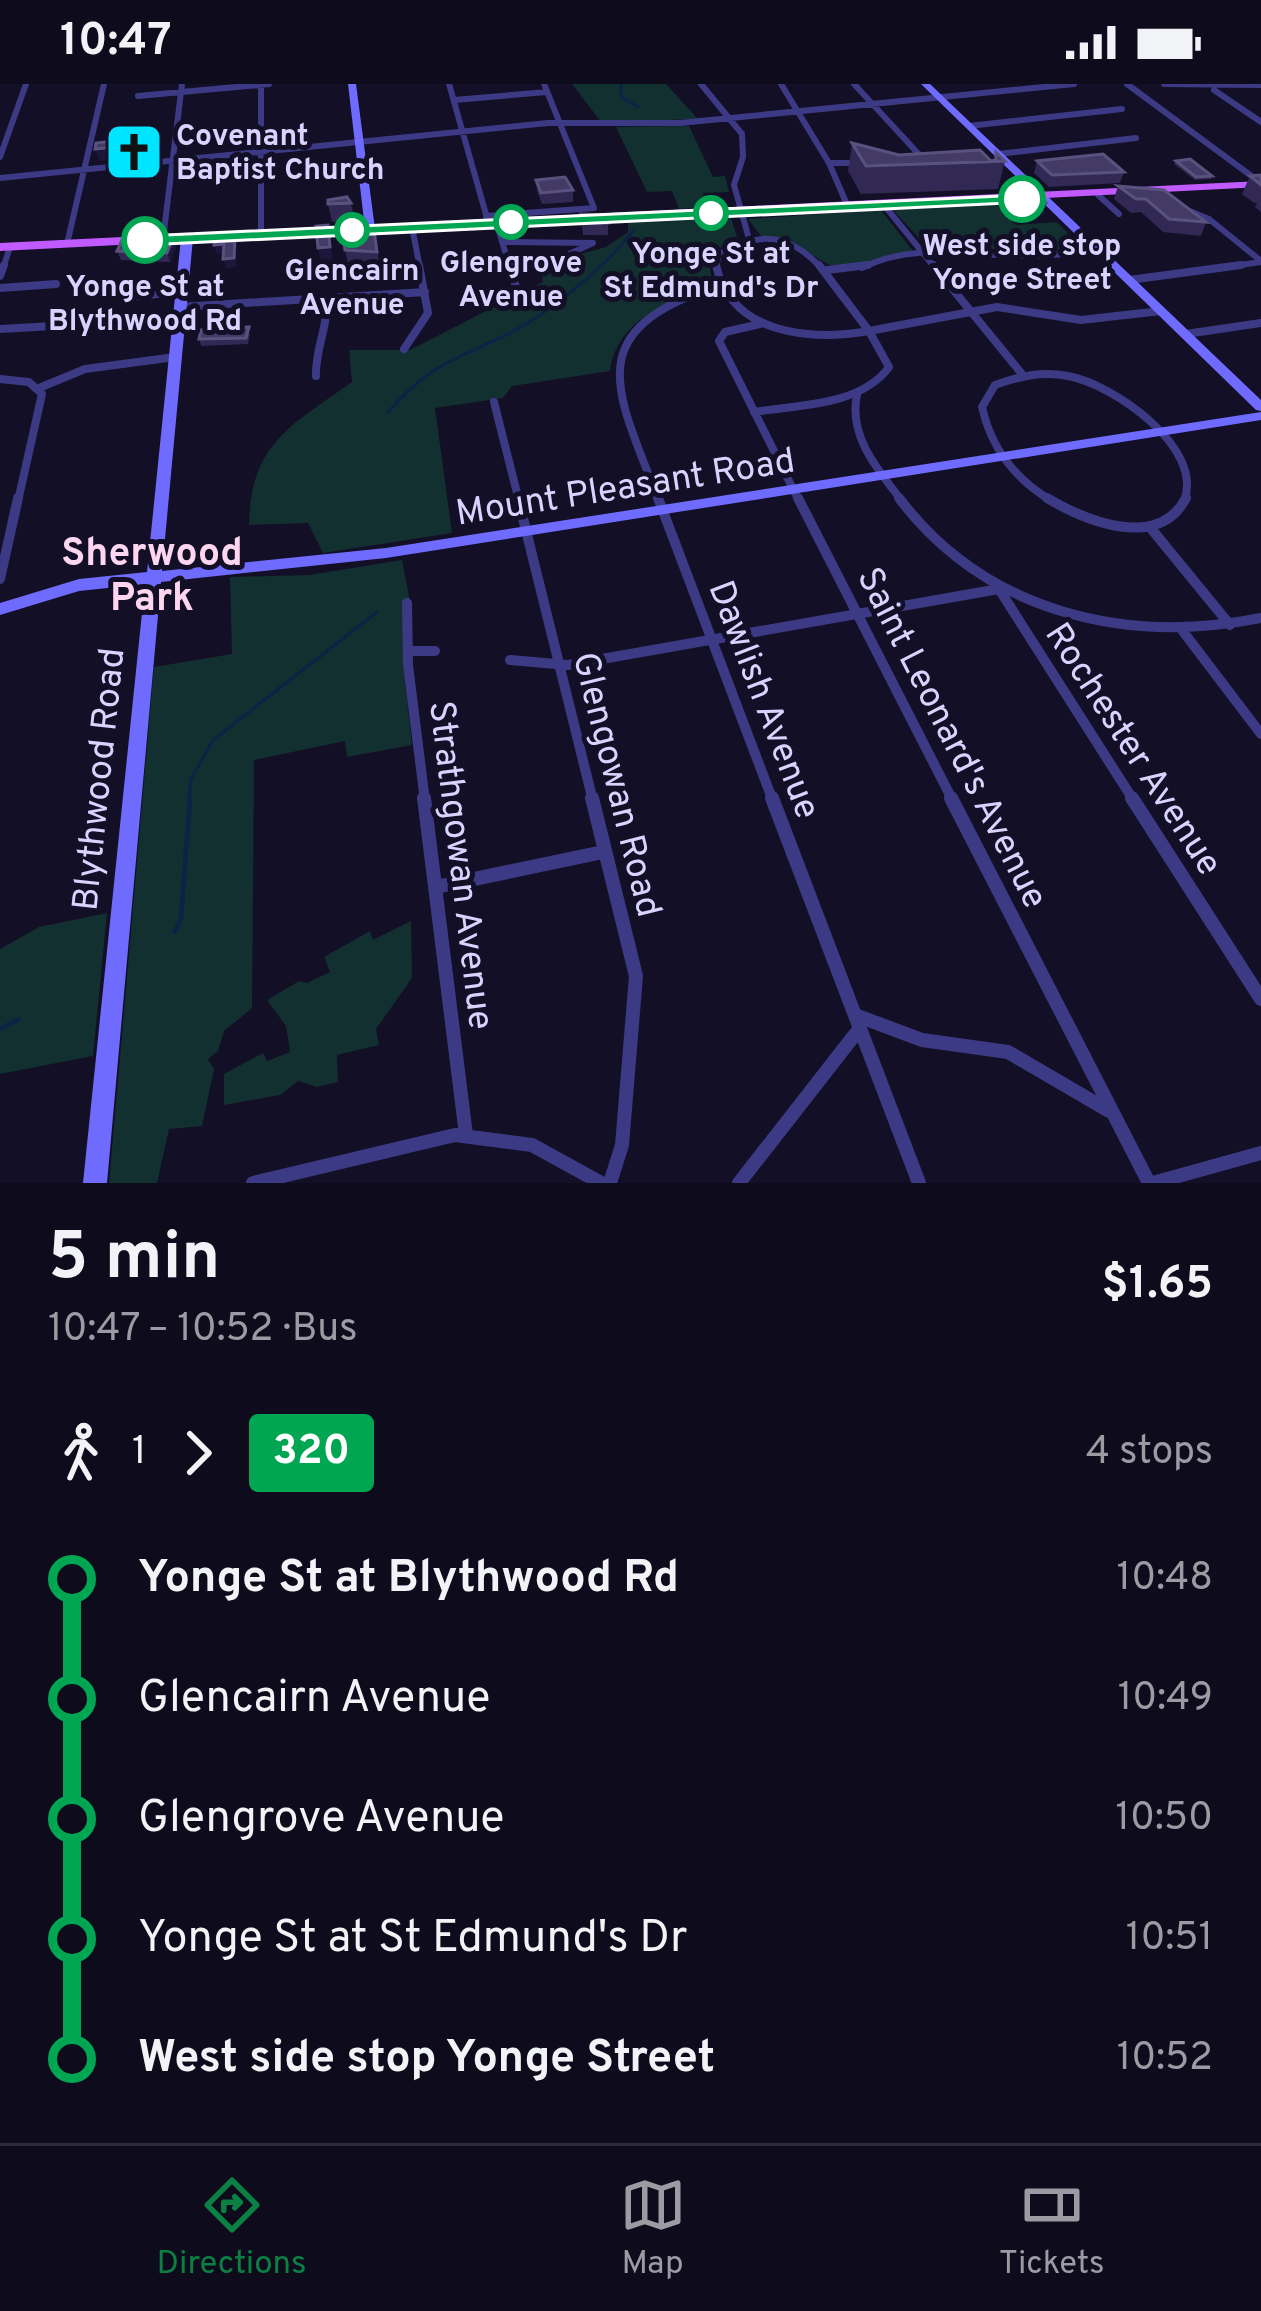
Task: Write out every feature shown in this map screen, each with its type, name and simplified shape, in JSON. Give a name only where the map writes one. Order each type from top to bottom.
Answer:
[{"type":"main road","points":[[352,84],[370,229]]},
{"type":"main road","points":[[925,84],[1064,220],[1255,394],[1261,412]]},
{"type":"main road","points":[[5,247],[489,219],[1043,198],[1261,183]]},
{"type":"main road","name":"Blythwood Road","points":[[95,1183],[187,238]]},
{"type":"main road","name":"Mount Pleasant Road","points":[[0,609],[68,587],[152,575],[296,566],[1156,433],[1261,412]]},
{"type":"main road","points":[[1222,422],[1261,427]]},
{"type":"street","points":[[0,157],[26,84]]},
{"type":"street","points":[[67,244],[104,84]]},
{"type":"street","points":[[138,96],[181,88],[263,84],[261,234]]},
{"type":"street","points":[[448,84],[489,219],[503,242],[518,292]]},
{"type":"street","points":[[700,84],[734,118],[744,147],[734,181],[738,212],[749,239]]},
{"type":"street","points":[[781,84],[829,163],[848,207]]},
{"type":"street","points":[[854,84],[928,164],[904,164]]},
{"type":"street","points":[[990,84],[999,92]]},
{"type":"street","points":[[0,178],[462,131],[734,118],[1074,84]]},
{"type":"street","points":[[1127,84],[1261,183]]},
{"type":"street","points":[[1164,84],[1261,85]]},
{"type":"street","points":[[1208,86],[1261,122]]},
{"type":"street","points":[[164,239],[181,88]]},
{"type":"street","points":[[454,100],[545,88],[594,208],[489,219]]},
{"type":"street","points":[[969,125],[1122,109]]},
{"type":"street","points":[[998,154],[1136,138]]},
{"type":"street","points":[[829,163],[881,163]]},
{"type":"street","points":[[1159,191],[1178,207],[1209,219],[1261,262]]},
{"type":"street","points":[[1098,195],[1119,214]]},
{"type":"street","points":[[884,205],[1022,374]]},
{"type":"street","points":[[404,349],[427,317],[412,226]]},
{"type":"street","points":[[754,412],[857,395],[880,382],[890,368],[827,270],[797,245],[749,239],[716,257],[723,284],[741,314],[760,325]]},
{"type":"street","points":[[503,242],[592,243],[567,255],[510,266]]},
{"type":"street","points":[[0,276],[5,247]]},
{"type":"street","points":[[827,270],[856,269],[922,252],[1100,252]]},
{"type":"street","points":[[1129,280],[1261,262]]},
{"type":"street","points":[[0,288],[56,284]]},
{"type":"street","name":"Dawlish Avenue","points":[[723,284],[653,314],[633,333],[618,360],[619,396],[919,1183]]},
{"type":"street","points":[[123,298],[182,291]]},
{"type":"street","points":[[181,307],[424,292]]},
{"type":"street","points":[[316,376],[315,345],[328,318],[326,298]]},
{"type":"street","points":[[737,326],[760,325],[806,334],[902,329],[970,311],[1013,308],[1085,320],[1161,310]]},
{"type":"street","name":"Saint Leonard's Avenue","points":[[741,314],[737,326],[722,334],[719,345],[1151,1183]]},
{"type":"street","points":[[1186,334],[1261,323]]},
{"type":"street","points":[[0,329],[71,325]]},
{"type":"street","points":[[0,379],[39,388],[85,369],[175,357]]},
{"type":"street","points":[[1022,374],[1060,374],[1095,383],[1124,400],[1156,433],[1184,464],[1192,486],[1184,508],[1149,526],[1104,524],[1064,512],[1038,495],[984,427],[979,404],[994,385],[1022,374]]},
{"type":"street","points":[[0,579],[42,394],[39,388]]},
{"type":"street","points":[[857,395],[854,426],[882,475],[928,537],[999,589],[1104,623],[1182,630],[1261,618]]},
{"type":"street","name":"Glengowan Road","points":[[494,402],[635,976],[622,1144],[605,1183]]},
{"type":"street","points":[[1149,526],[1230,625]]},
{"type":"street","points":[[510,659],[559,665],[999,589]]},
{"type":"street","name":"Rochester Avenue","points":[[999,589],[1261,999]]},
{"type":"street","name":"Strathgowan Avenue","points":[[406,603],[466,1135]]},
{"type":"street","points":[[1182,630],[1261,734]]},
{"type":"street","points":[[409,651],[435,651]]},
{"type":"street","points":[[436,886],[603,852]]},
{"type":"street","points":[[739,1183],[857,1021],[922,1040],[1008,1052],[1112,1113]]},
{"type":"street","points":[[253,1183],[466,1135],[532,1145],[605,1183]]},
{"type":"street","points":[[1151,1183],[1261,1153]]},
{"type":"green space","points":[[572,84],[666,84],[698,119],[601,122]]},
{"type":"green space","points":[[689,126],[713,177],[725,176],[729,192],[703,193],[706,207],[679,209],[672,191],[647,192],[616,127]]},
{"type":"green space","points":[[1001,205],[1003,214],[1016,225],[1057,222],[1085,251],[928,248],[893,210]]},
{"type":"green space","points":[[881,210],[913,251],[849,267],[830,265],[793,243],[762,237],[748,219]]},
{"type":"green space","points":[[731,218],[737,237],[708,256],[712,281],[635,324],[615,352],[610,371],[512,386],[503,398],[435,408],[452,533],[323,553],[308,523],[249,525],[251,497],[266,455],[293,425],[352,382],[349,350],[410,350],[543,282],[539,265],[606,247],[628,232],[628,222]]},
{"type":"green space","points":[[402,560],[411,607],[403,663],[412,745],[347,757],[345,741],[254,760],[252,1008],[224,1031],[218,1051],[208,1059],[214,1069],[202,1126],[169,1129],[157,1183],[109,1183],[154,667],[232,654],[230,577],[309,575]]},
{"type":"green space","points":[[107,913],[93,1056],[0,1074],[0,949],[39,927]]},
{"type":"green space","points":[[411,921],[412,978],[376,1029],[379,1045],[337,1055],[338,1082],[317,1087],[298,1081],[280,1095],[224,1105],[224,1074],[263,1053],[267,1061],[290,1052],[286,1026],[267,1000],[299,981],[307,983],[330,972],[324,957],[370,931],[373,940]]},
{"type":"building","points":[[156,130],[135,145],[95,149],[96,143]]},
{"type":"building","points":[[852,143],[899,155],[980,150],[991,161],[996,160],[996,152],[1005,161],[866,166]]},
{"type":"building","points":[[1103,154],[1124,172],[1052,175],[1037,161]]},
{"type":"building","points":[[1190,159],[1212,176],[1196,177],[1176,161]]},
{"type":"building","points":[[565,177],[573,190],[541,193],[536,180]]},
{"type":"building","points":[[1118,186],[1164,190],[1206,222],[1169,219],[1146,199],[1136,199]]},
{"type":"building","points":[[1004,193],[1040,195],[1046,203],[1015,208]]},
{"type":"building","points":[[347,197],[351,203],[328,204],[328,200]]},
{"type":"building","points":[[581,214],[606,215],[608,223],[583,223]]},
{"type":"building","points":[[328,225],[330,247],[318,248],[316,226]]},
{"type":"building","points":[[342,228],[374,230],[377,252],[345,250]]},
{"type":"building","points":[[235,234],[234,258],[223,259],[224,244],[214,245],[215,235]]},
{"type":"building","points":[[173,238],[167,253],[117,251],[122,240]]},
{"type":"building","points":[[249,327],[246,338],[199,339],[201,330]]},
{"type":"waterway","points":[[621,84],[621,97],[638,107]]},
{"type":"waterway","points":[[388,412],[428,374],[520,328],[556,303],[609,258],[634,229]]},
{"type":"waterway","points":[[189,801],[191,779],[213,740],[377,612]]},
{"type":"waterway","points":[[175,932],[181,918],[190,798]]},
{"type":"waterway","points":[[0,1029],[19,1019]]},
{"type":"bus line","name":"320","points":[[145,240],[1022,199]]},
{"type":"place","name":"Covenant Baptist Church","points":[[134,152]]},
{"type":"place","name":"West side stop Yonge Street","points":[[1022,199]]},
{"type":"place","name":"Yonge St at St Edmund's Dr","points":[[711,213]]},
{"type":"place","name":"Glengrove Avenue","points":[[511,222]]},
{"type":"place","name":"Glencairn Avenue","points":[[352,230]]},
{"type":"place","name":"Yonge St at Blythwood Rd","points":[[145,240]]},
{"type":"district","name":"Sherwood Park","points":[[152,574]]}]
